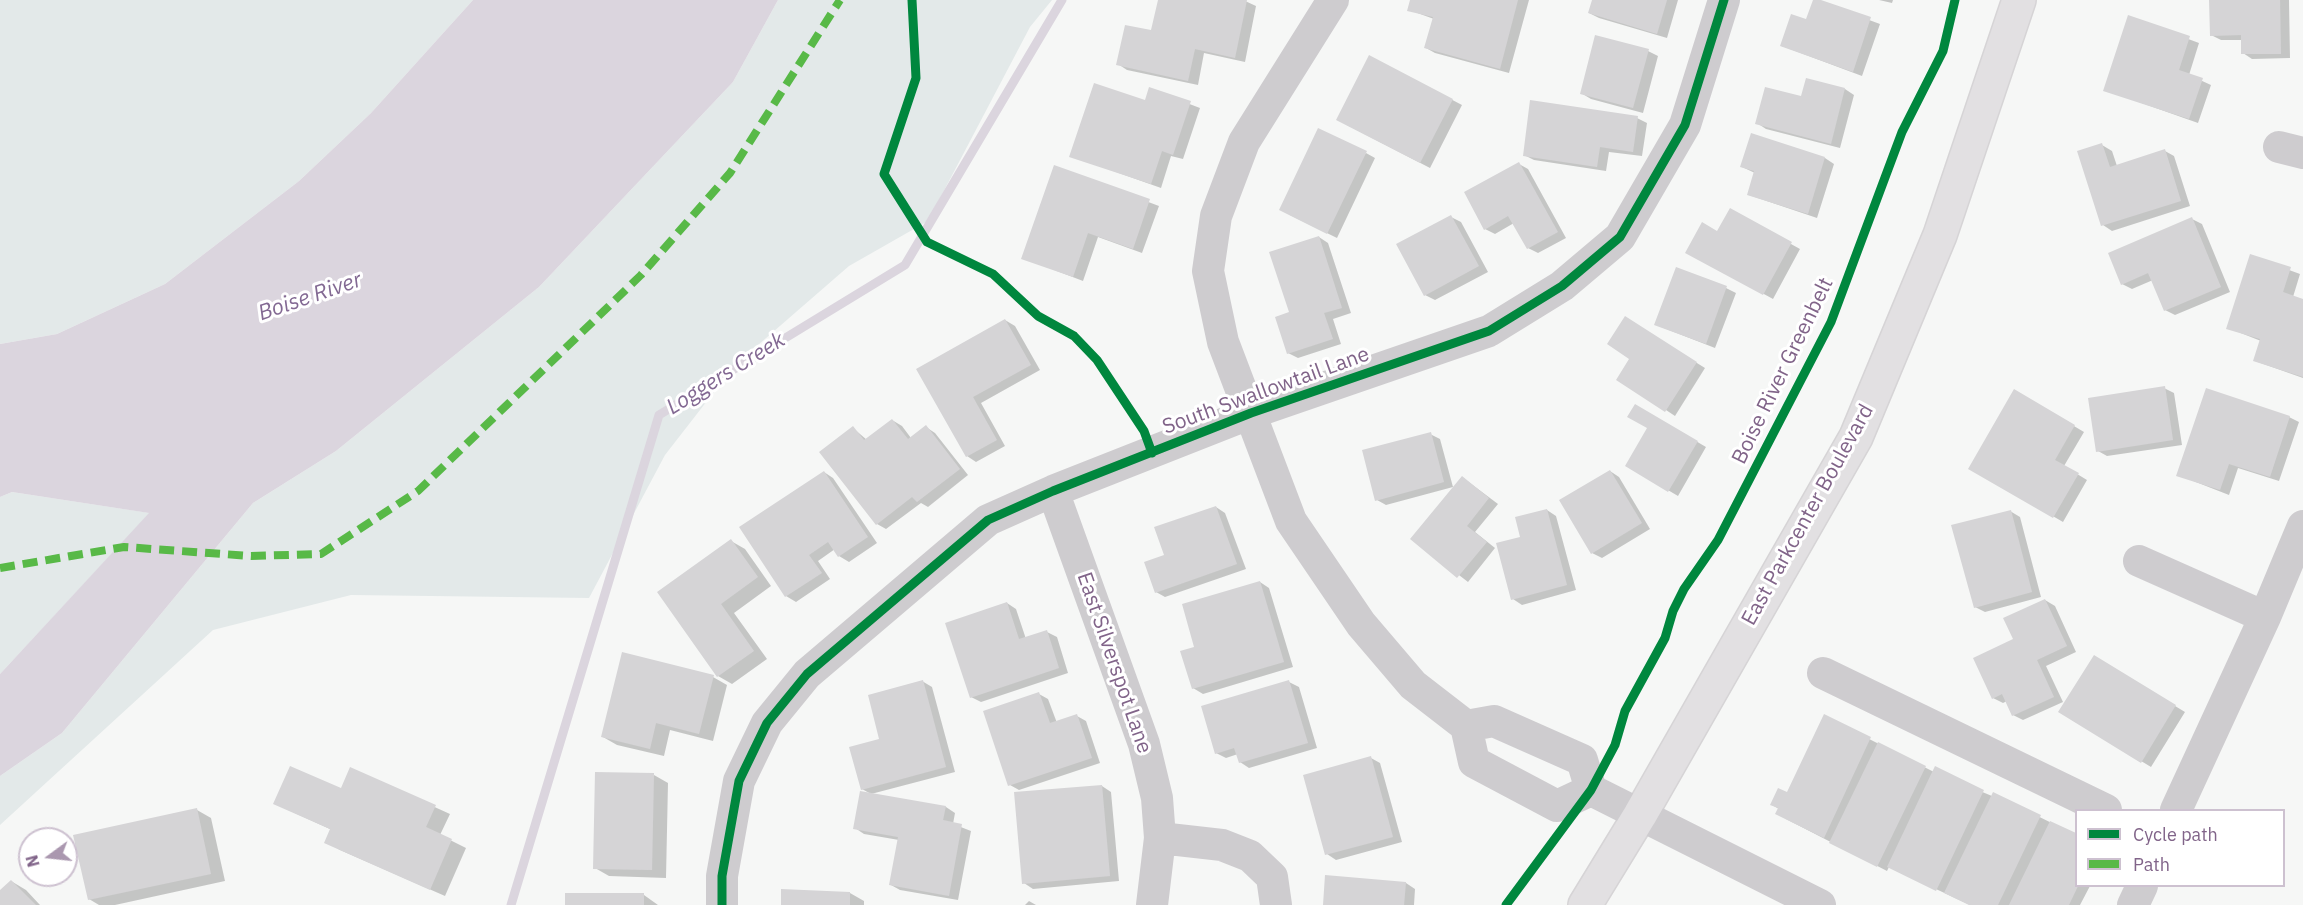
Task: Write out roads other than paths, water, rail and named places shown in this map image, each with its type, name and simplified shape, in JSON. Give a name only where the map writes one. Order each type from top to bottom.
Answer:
[{"type":"main road","name":"East Parkcenter Boulevard","points":[[1586,905],[1856,437],[1940,235],[2019,0]]},
{"type":"street","points":[[1333,0],[1244,142],[1216,216],[1208,271],[1223,342],[1291,521],[1361,624],[1413,685],[1466,726],[1474,762],[1557,806],[1592,790]]},
{"type":"street","name":"South Swallowtail Lane","points":[[722,905],[722,876],[739,781],[766,723],[807,674],[988,520],[1053,491],[1251,413],[1489,331],[1562,286],[1620,237],[1685,125],[1724,0]]},
{"type":"street","name":"East Silverspot Lane","points":[[1053,491],[1144,744],[1156,798],[1160,837],[1152,905]]},
{"type":"street","points":[[2176,809],[2265,617],[2303,526]]},
{"type":"street","points":[[2139,561],[2265,617]]},
{"type":"street","points":[[1823,673],[2104,809]]},
{"type":"street","points":[[1466,726],[1494,721],[1582,760],[1592,790],[1820,905]]},
{"type":"street","points":[[1160,837],[1222,845],[1250,856],[1272,877],[1276,905]]},
{"type":"street","points":[[2133,905],[2141,887]]},
{"type":"water","name":"Boise River","points":[[473,0],[778,0],[733,82],[539,287],[336,451],[253,503],[62,733],[0,776],[0,674],[149,513],[12,492],[0,497],[0,344],[57,334],[165,284],[299,181],[371,113]]},
{"type":"waterway","name":"Loggers Creek","points":[[511,905],[659,415],[905,265],[1062,0]]}]
